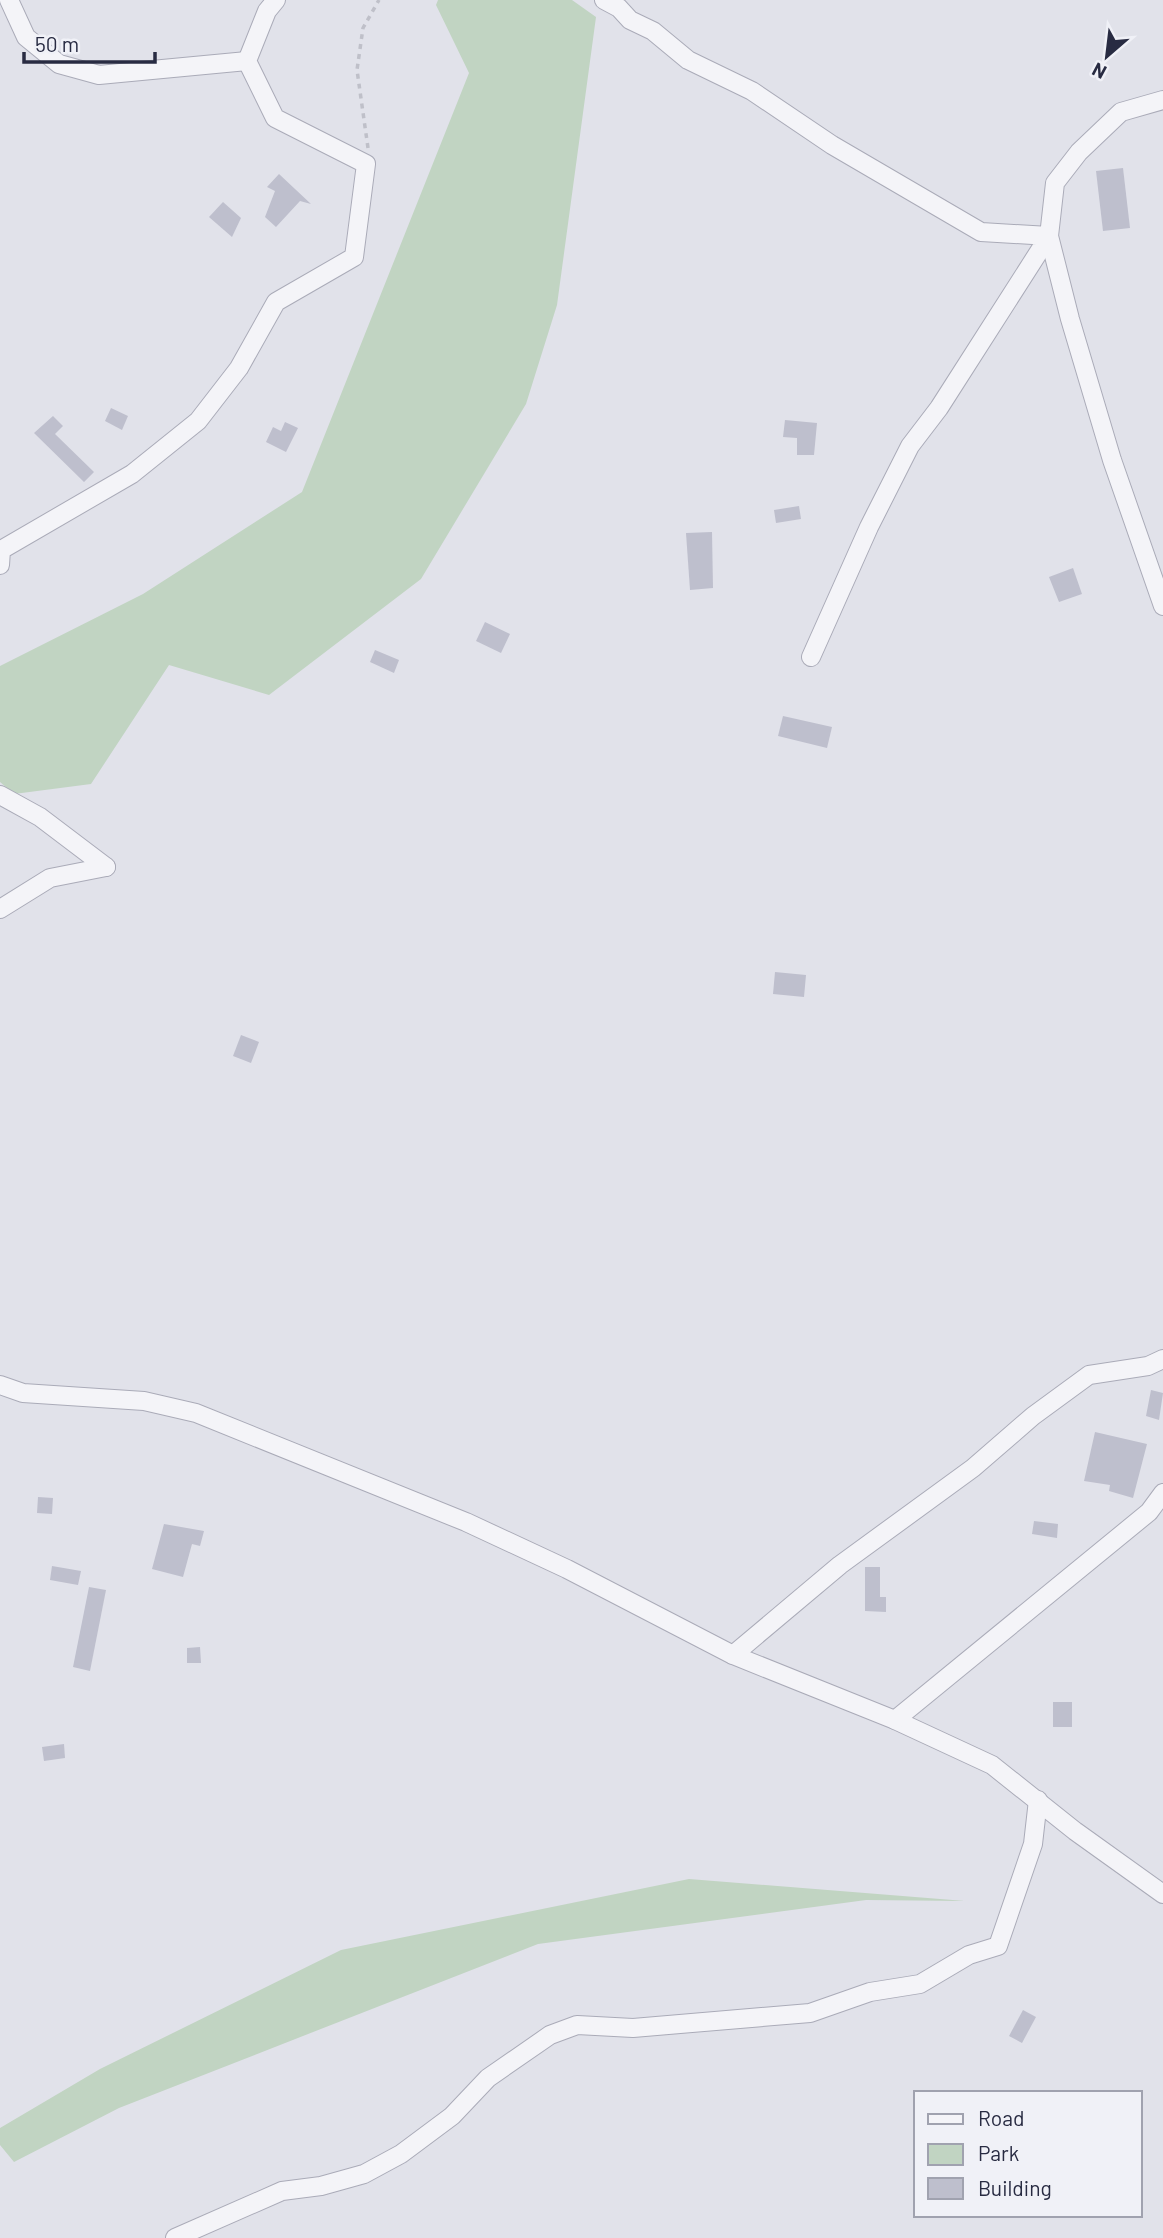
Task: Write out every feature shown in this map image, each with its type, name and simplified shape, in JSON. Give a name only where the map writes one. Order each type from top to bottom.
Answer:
[{"type":"street","points":[[9,0],[26,37],[59,64],[99,75],[247,61]]},
{"type":"street","points":[[0,565],[1,550],[132,474],[198,421],[239,368],[276,302],[354,257],[366,164],[275,118],[247,61],[267,11],[276,0]]},
{"type":"street","points":[[604,0],[619,8],[630,20],[653,32],[688,60],[752,91],[832,145],[981,232],[1049,236]]},
{"type":"street","points":[[1163,100],[1121,112],[1079,152],[1055,183],[1049,236],[1070,320],[1112,460],[1163,606]]},
{"type":"street","points":[[811,657],[869,527],[910,446],[939,408],[1049,236]]},
{"type":"street","points":[[0,795],[40,817],[106,867],[50,878],[0,909]]},
{"type":"street","points":[[733,1655],[840,1565],[973,1468],[1033,1416],[1090,1375],[1149,1366],[1163,1359]]},
{"type":"street","points":[[0,1385],[23,1393],[144,1401],[196,1413],[466,1522],[567,1569],[733,1655],[895,1720],[992,1765],[1075,1831],[1163,1894]]},
{"type":"street","points":[[895,1720],[1149,1512],[1163,1493]]},
{"type":"street","points":[[175,2238],[282,2191],[321,2186],[373,2169],[401,2154],[452,2116],[488,2078],[550,2035],[576,2025],[634,2028],[810,2013],[870,1992],[920,1984],[970,1955],[998,1946],[1033,1844],[1038,1800]]},
{"type":"path","points":[[369,141],[357,70],[363,27],[379,0]]},
{"type":"green space","points":[[438,0],[572,0],[596,17],[557,305],[526,404],[421,579],[269,695],[169,665],[91,784],[14,794],[0,782],[0,666],[143,594],[302,492],[469,73],[436,5]]},
{"type":"green space","points":[[689,1879],[965,1901],[866,1900],[538,1944],[119,2108],[14,2162],[0,2145],[0,2128],[100,2069],[341,1950]]},
{"type":"building","points":[[1123,168],[1130,228],[1103,231],[1096,171]]},
{"type":"building","points":[[279,174],[311,204],[300,201],[276,227],[265,217],[275,191],[267,187]]},
{"type":"building","points":[[223,202],[241,218],[232,237],[209,217]]},
{"type":"building","points":[[111,408],[128,416],[122,430],[105,421]]},
{"type":"building","points":[[53,416],[63,426],[55,434],[94,472],[84,482],[34,433]]},
{"type":"building","points":[[785,420],[817,423],[814,455],[797,455],[797,438],[783,437]]},
{"type":"building","points":[[285,422],[298,428],[286,452],[266,442],[273,427],[281,431]]},
{"type":"building","points":[[799,506],[801,519],[776,523],[774,510]]},
{"type":"building","points":[[712,532],[713,588],[690,590],[686,533]]},
{"type":"building","points":[[1073,568],[1082,594],[1059,602],[1049,577]]},
{"type":"building","points":[[485,622],[510,634],[501,653],[476,641]]},
{"type":"building","points":[[375,650],[399,660],[394,673],[370,662]]},
{"type":"building","points":[[783,716],[832,727],[827,748],[778,736]]},
{"type":"building","points":[[775,972],[806,975],[804,997],[773,994]]},
{"type":"building","points":[[241,1035],[259,1042],[251,1063],[233,1056]]},
{"type":"building","points":[[1151,1390],[1163,1393],[1159,1420],[1146,1416]]},
{"type":"building","points":[[1095,1432],[1147,1444],[1133,1498],[1109,1491],[1110,1485],[1084,1481]]},
{"type":"building","points":[[38,1497],[53,1498],[52,1514],[37,1513]]},
{"type":"building","points":[[1034,1521],[1058,1524],[1057,1538],[1032,1534]]},
{"type":"building","points":[[164,1524],[204,1531],[200,1546],[192,1544],[183,1577],[152,1569]]},
{"type":"building","points":[[52,1566],[81,1571],[78,1585],[50,1580]]},
{"type":"building","points":[[865,1567],[880,1567],[880,1597],[886,1597],[886,1612],[865,1611]]},
{"type":"building","points":[[89,1587],[106,1590],[90,1671],[73,1667]]},
{"type":"building","points":[[200,1647],[201,1663],[187,1663],[187,1648]]},
{"type":"building","points":[[1053,1702],[1072,1702],[1072,1727],[1053,1727]]},
{"type":"building","points":[[64,1744],[65,1758],[44,1761],[42,1747]]},
{"type":"building","points":[[1023,2010],[1036,2017],[1022,2043],[1009,2036]]}]
